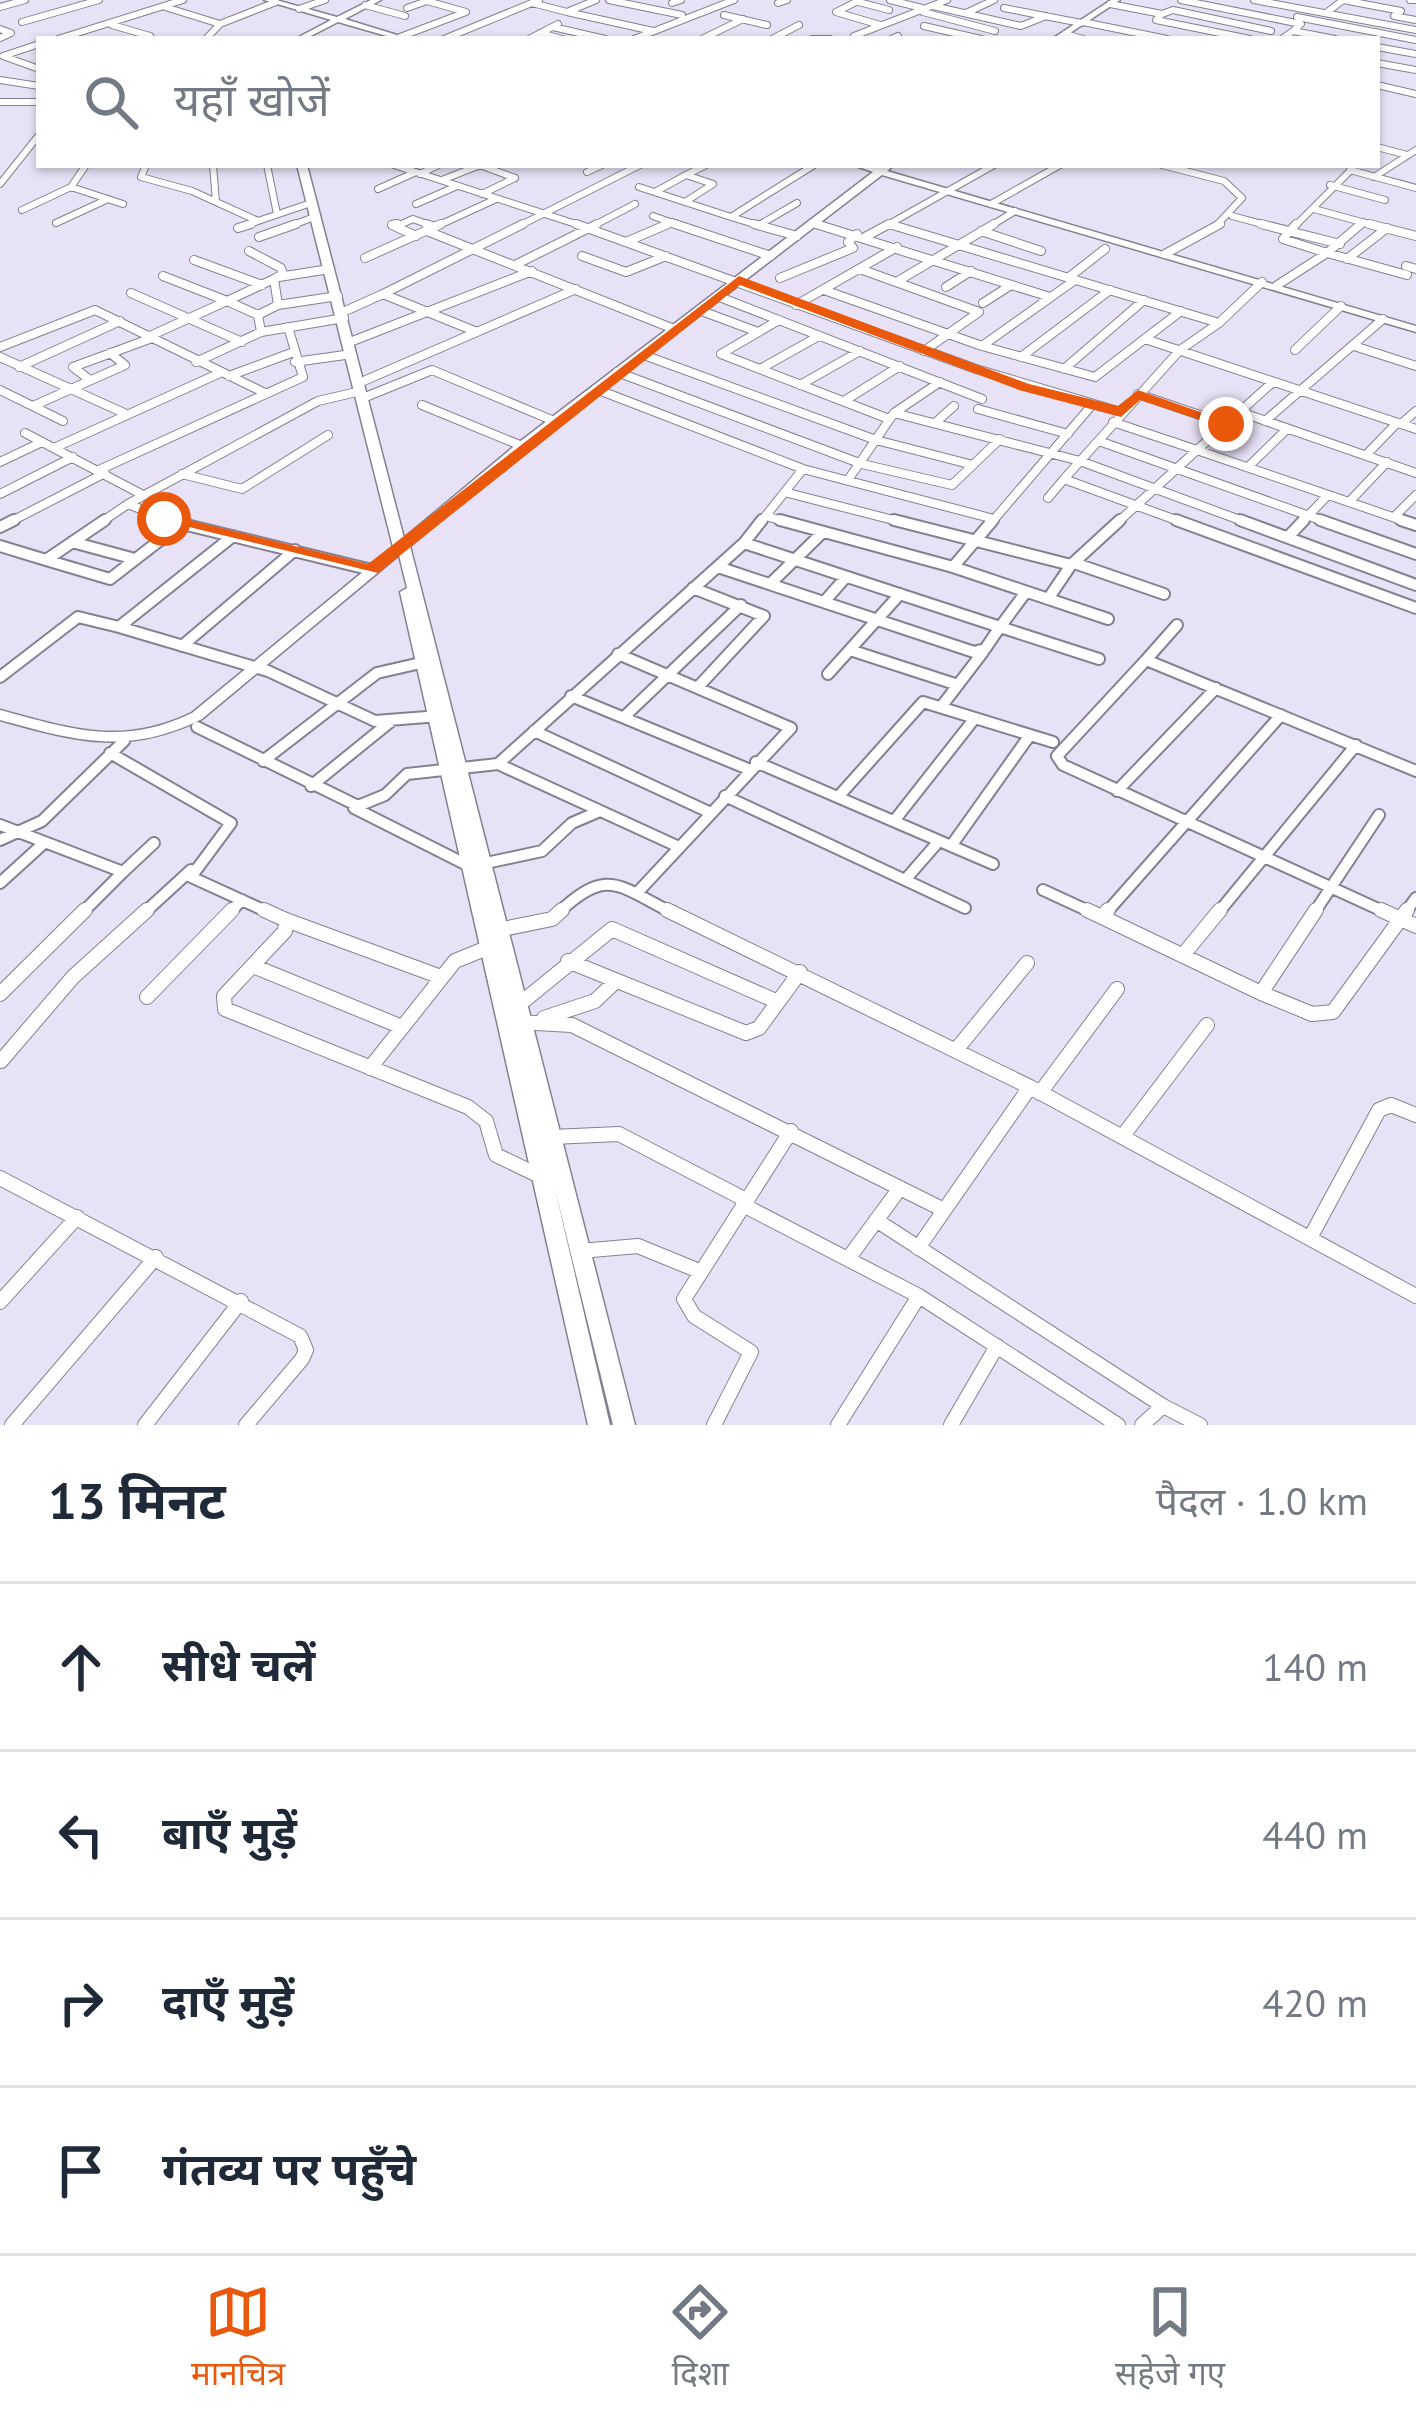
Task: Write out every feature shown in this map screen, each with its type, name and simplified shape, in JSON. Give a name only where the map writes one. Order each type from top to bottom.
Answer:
[{"type":"main road","points":[[304,36],[333,17],[377,0]]},
{"type":"main road","points":[[273,1],[396,36]]},
{"type":"main road","points":[[1060,36],[1112,2]]},
{"type":"main road","points":[[303,168],[477,864],[499,940],[529,1014],[551,1137],[552,1179],[599,1425]]},
{"type":"main road","points":[[0,720],[116,748],[158,743],[197,727],[335,612],[372,570],[522,446],[885,168],[951,192],[1415,328]]},
{"type":"main road","points":[[116,748],[174,729],[263,669]]},
{"type":"main road","points":[[499,940],[502,1023],[580,1251],[624,1425]]},
{"type":"street","points":[[0,7],[25,0]]},
{"type":"street","points":[[22,22],[99,0]]},
{"type":"street","points":[[69,36],[183,0]]},
{"type":"street","points":[[299,9],[325,0]]},
{"type":"street","points":[[451,7],[467,0]]},
{"type":"street","points":[[567,12],[596,0]]},
{"type":"street","points":[[609,0],[685,16]]},
{"type":"street","points":[[641,36],[734,0]]},
{"type":"street","points":[[778,3],[788,0]]},
{"type":"street","points":[[880,25],[836,11],[856,0],[889,10]]},
{"type":"street","points":[[890,0],[1022,26],[1046,16]]},
{"type":"street","points":[[854,36],[947,0]]},
{"type":"street","points":[[959,5],[969,0]]},
{"type":"street","points":[[936,36],[994,0]]},
{"type":"street","points":[[1096,0],[1162,14]]},
{"type":"street","points":[[1180,0],[1416,40]]},
{"type":"street","points":[[1254,0],[1416,30]]},
{"type":"street","points":[[1326,13],[1343,0],[1401,11]]},
{"type":"street","points":[[209,36],[220,23],[273,1]]},
{"type":"street","points":[[365,4],[406,12],[428,1],[466,13],[408,36]]},
{"type":"street","points":[[450,36],[535,2],[653,31]]},
{"type":"street","points":[[1337,5],[1416,20]]},
{"type":"street","points":[[607,21],[639,6]]},
{"type":"street","points":[[1267,16],[1284,6]]},
{"type":"street","points":[[163,7],[220,23]]},
{"type":"street","points":[[926,8],[995,32]]},
{"type":"street","points":[[1004,8],[1152,36]]},
{"type":"street","points":[[1291,19],[1304,9]]},
{"type":"street","points":[[1235,36],[1154,20],[1172,10],[1271,31]]},
{"type":"street","points":[[724,15],[767,25]]},
{"type":"street","points":[[709,36],[743,19]]},
{"type":"street","points":[[1286,36],[1300,23],[1291,19]]},
{"type":"street","points":[[536,36],[562,22]]},
{"type":"street","points":[[109,24],[150,36]]},
{"type":"street","points":[[778,36],[799,26]]},
{"type":"street","points":[[924,26],[968,36]]},
{"type":"street","points":[[553,27],[592,36]]},
{"type":"street","points":[[0,29],[11,33],[0,38]]},
{"type":"street","points":[[1293,31],[1320,36]]},
{"type":"street","points":[[80,33],[90,36]]},
{"type":"street","points":[[540,34],[549,36]]},
{"type":"street","points":[[36,45],[2,56],[36,68]]},
{"type":"street","points":[[1380,47],[1416,54]]},
{"type":"street","points":[[1388,65],[1404,52]]},
{"type":"street","points":[[1380,64],[1416,70]]},
{"type":"street","points":[[3,80],[36,70]]},
{"type":"street","points":[[3,80],[36,86]]},
{"type":"street","points":[[2,104],[23,84]]},
{"type":"street","points":[[1380,86],[1416,95]]},
{"type":"street","points":[[1402,106],[1416,95]]},
{"type":"street","points":[[2,104],[36,102]]},
{"type":"street","points":[[0,184],[36,141]]},
{"type":"street","points":[[1380,148],[1413,154]]},
{"type":"street","points":[[1374,177],[1413,154]]},
{"type":"street","points":[[22,210],[71,187],[84,168]]},
{"type":"street","points":[[145,168],[141,177],[259,221]]},
{"type":"street","points":[[213,168],[216,202]]},
{"type":"street","points":[[268,168],[278,214]]},
{"type":"street","points":[[403,168],[739,280],[796,306],[1092,405],[1197,450],[1416,525]]},
{"type":"street","points":[[378,189],[430,168]]},
{"type":"street","points":[[441,181],[473,168]]},
{"type":"street","points":[[482,194],[516,177],[489,168]]},
{"type":"street","points":[[586,172],[595,168]]},
{"type":"street","points":[[196,362],[242,342],[246,335],[343,315],[634,168]]},
{"type":"street","points":[[655,192],[700,168]]},
{"type":"street","points":[[731,217],[809,168]]},
{"type":"street","points":[[780,278],[853,248],[848,242],[989,168]]},
{"type":"street","points":[[991,204],[1055,168]]},
{"type":"street","points":[[1165,254],[1232,216],[1242,198],[1233,186],[1172,168]]},
{"type":"street","points":[[1410,270],[1347,259],[1284,240],[1287,229],[1353,168],[1415,187]]},
{"type":"street","points":[[685,202],[714,185],[686,175]]},
{"type":"street","points":[[1330,185],[1384,200]]},
{"type":"street","points":[[416,204],[457,186]]},
{"type":"street","points":[[71,187],[123,204]]},
{"type":"street","points":[[640,187],[797,236]]},
{"type":"street","points":[[56,223],[108,200]]},
{"type":"street","points":[[365,258],[496,200]]},
{"type":"street","points":[[758,224],[796,203]]},
{"type":"street","points":[[515,265],[635,204]]},
{"type":"street","points":[[1314,208],[1416,236]]},
{"type":"street","points":[[238,228],[278,214],[313,210]]},
{"type":"street","points":[[260,237],[313,210]]},
{"type":"street","points":[[898,281],[1015,211]]},
{"type":"street","points":[[653,216],[771,256]]},
{"type":"street","points":[[1232,216],[1340,244]]},
{"type":"street","points":[[416,236],[392,226],[410,218],[674,329]]},
{"type":"street","points":[[1276,286],[1340,244],[1363,222]]},
{"type":"street","points":[[626,242],[672,223]]},
{"type":"street","points":[[814,223],[1050,297]]},
{"type":"street","points":[[890,224],[1220,323]]},
{"type":"street","points":[[1347,259],[1387,228]]},
{"type":"street","points":[[981,231],[1041,251]]},
{"type":"street","points":[[796,306],[897,247]]},
{"type":"street","points":[[982,346],[1050,297],[1105,249]]},
{"type":"street","points":[[90,380],[73,367],[151,337],[284,272],[278,264],[249,251]]},
{"type":"street","points":[[582,256],[626,272],[666,256]]},
{"type":"street","points":[[194,260],[262,285]]},
{"type":"street","points":[[276,278],[329,269]]},
{"type":"street","points":[[860,269],[979,312],[924,351]]},
{"type":"street","points":[[54,448],[124,413],[224,375],[351,348],[532,271]]},
{"type":"street","points":[[946,287],[971,272]]},
{"type":"street","points":[[163,276],[258,315]]},
{"type":"street","points":[[276,278],[278,305]]},
{"type":"street","points":[[1048,498],[1180,350],[1220,323],[1262,282]]},
{"type":"street","points":[[983,303],[1011,285]]},
{"type":"street","points":[[361,391],[576,289]]},
{"type":"street","points":[[824,290],[982,346],[1101,376],[1181,311]]},
{"type":"street","points":[[1021,357],[1110,290]]},
{"type":"street","points":[[131,293],[242,342]]},
{"type":"street","points":[[383,294],[478,332]]},
{"type":"street","points":[[258,315],[278,305],[338,296]]},
{"type":"street","points":[[717,296],[940,382],[980,404],[1068,434]]},
{"type":"street","points":[[1064,369],[1144,300]]},
{"type":"street","points":[[1295,350],[1341,306]]},
{"type":"street","points":[[0,347],[88,310],[120,321],[265,393]]},
{"type":"street","points":[[699,310],[758,332]]},
{"type":"street","points":[[258,315],[261,332]]},
{"type":"street","points":[[1265,421],[1383,319]]},
{"type":"street","points":[[779,320],[721,353],[892,416],[1080,461],[1416,585]]},
{"type":"street","points":[[0,367],[120,321]]},
{"type":"street","points":[[288,327],[293,358],[318,401]]},
{"type":"street","points":[[33,334],[62,347]]},
{"type":"street","points":[[760,369],[819,335]]},
{"type":"street","points":[[1145,339],[1416,429]]},
{"type":"street","points":[[1354,346],[1416,366]]},
{"type":"street","points":[[800,385],[860,351]]},
{"type":"street","points":[[33,406],[125,365],[110,353]]},
{"type":"street","points":[[641,354],[876,440],[973,465]]},
{"type":"street","points":[[0,357],[124,413]]},
{"type":"street","points":[[844,401],[900,366]]},
{"type":"street","points":[[46,560],[143,495],[318,401],[431,370],[554,421]]},
{"type":"street","points":[[617,372],[862,464],[956,485],[1000,439]]},
{"type":"street","points":[[0,527],[102,472],[303,377]]},
{"type":"street","points":[[848,480],[892,416],[940,382]]},
{"type":"street","points":[[1048,599],[1074,564],[1273,382]]},
{"type":"street","points":[[596,388],[803,469],[994,519]]},
{"type":"street","points":[[0,390],[63,421]]},
{"type":"street","points":[[1138,394],[1226,424]]},
{"type":"street","points":[[422,405],[522,446]]},
{"type":"street","points":[[953,567],[1092,405]]},
{"type":"street","points":[[935,423],[954,406]]},
{"type":"street","points":[[1366,455],[1416,411]]},
{"type":"street","points":[[1240,412],[1416,473]]},
{"type":"street","points":[[1249,466],[1287,429]]},
{"type":"street","points":[[25,433],[143,495]]},
{"type":"street","points":[[182,474],[242,489],[328,435]]},
{"type":"street","points":[[1099,441],[1416,554]]},
{"type":"street","points":[[0,462],[42,442]]},
{"type":"street","points":[[0,494],[74,457]]},
{"type":"street","points":[[1349,502],[1387,463]]},
{"type":"street","points":[[498,764],[744,543],[803,469]]},
{"type":"street","points":[[1064,479],[1416,608]]},
{"type":"street","points":[[788,493],[1074,564],[1165,595]]},
{"type":"street","points":[[1288,537],[1328,495]]},
{"type":"street","points":[[1394,517],[1416,495]]},
{"type":"street","points":[[128,504],[181,524],[372,570]]},
{"type":"street","points":[[920,527],[939,504]]},
{"type":"street","points":[[769,517],[953,567],[1108,619]]},
{"type":"street","points":[[0,546],[106,579],[181,524]]},
{"type":"street","points":[[770,584],[823,532]]},
{"type":"street","points":[[119,627],[233,536]]},
{"type":"street","points":[[72,542],[136,559]]},
{"type":"street","points":[[744,543],[1100,659]]},
{"type":"street","points":[[182,646],[295,550]]},
{"type":"street","points":[[718,567],[974,652],[985,650]]},
{"type":"street","points":[[824,602],[846,577]]},
{"type":"street","points":[[693,587],[763,613],[763,620],[698,687]]},
{"type":"street","points":[[941,707],[1026,592]]},
{"type":"street","points":[[828,674],[900,595]]},
{"type":"street","points":[[624,718],[741,605]]},
{"type":"street","points":[[0,677],[78,617],[263,669],[339,705],[390,722],[440,716]]},
{"type":"street","points":[[1177,625],[1057,756],[1063,765],[1409,923]]},
{"type":"street","points":[[850,650],[958,686]]},
{"type":"street","points":[[619,653],[790,725],[637,893]]},
{"type":"street","points":[[1146,660],[1416,771]]},
{"type":"street","points":[[263,761],[377,673],[428,661]]},
{"type":"street","points":[[1117,791],[1216,688]]},
{"type":"street","points":[[571,696],[838,797],[994,865]]},
{"type":"street","points":[[838,797],[918,704],[1053,742]]},
{"type":"street","points":[[1102,917],[1280,715]]},
{"type":"street","points":[[894,821],[976,718]]},
{"type":"street","points":[[311,786],[390,722]]},
{"type":"street","points":[[197,727],[345,804],[477,864],[542,851],[572,824],[600,811]]},
{"type":"street","points":[[534,731],[711,813]]},
{"type":"street","points":[[905,880],[945,844],[1030,735]]},
{"type":"street","points":[[1183,955],[1356,745]]},
{"type":"street","points":[[0,840],[42,821],[116,748],[231,823],[194,868],[73,976],[1,1061]]},
{"type":"street","points":[[345,804],[372,804],[407,774],[498,764],[679,847]]},
{"type":"street","points":[[725,796],[965,908]]},
{"type":"street","points":[[1261,993],[1335,889],[1379,815]]},
{"type":"street","points":[[0,825],[123,872]]},
{"type":"street","points":[[0,883],[44,843]]},
{"type":"street","points":[[0,994],[154,843]]},
{"type":"street","points":[[194,868],[191,877],[286,920],[441,977]]},
{"type":"street","points":[[370,1068],[462,954],[552,919],[594,883],[612,883],[1035,1090],[1416,1296]]},
{"type":"street","points":[[1043,890],[1312,1014],[1333,1012],[1409,923],[1416,898]]},
{"type":"street","points":[[147,998],[242,900]]},
{"type":"street","points":[[286,920],[285,932],[224,996],[225,1009],[482,1115],[496,1155],[552,1179]]},
{"type":"street","points":[[529,1014],[568,962],[605,930],[622,930],[778,1002]]},
{"type":"street","points":[[568,962],[746,1034],[759,1028],[800,972]]},
{"type":"street","points":[[956,1050],[1027,963]]},
{"type":"street","points":[[253,966],[402,1027]]},
{"type":"street","points":[[502,1023],[595,1001],[616,981]]},
{"type":"street","points":[[918,1248],[942,1210],[1117,989]]},
{"type":"street","points":[[529,1014],[572,1025],[942,1210]]},
{"type":"street","points":[[1122,1137],[1207,1025]]},
{"type":"street","points":[[1310,1238],[1379,1110],[1391,1105],[1416,1115]]},
{"type":"street","points":[[713,1425],[752,1358],[746,1347],[688,1311],[684,1299],[791,1131]]},
{"type":"street","points":[[551,1137],[619,1134],[919,1296],[1118,1425]]},
{"type":"street","points":[[0,1178],[300,1336],[306,1350],[246,1425]]},
{"type":"street","points":[[848,1259],[900,1188]]},
{"type":"street","points":[[0,1303],[77,1217]]},
{"type":"street","points":[[876,1220],[1162,1406],[1200,1425]]},
{"type":"street","points":[[580,1251],[638,1246],[699,1271]]},
{"type":"street","points":[[12,1425],[156,1257]]},
{"type":"street","points":[[838,1425],[919,1296]]},
{"type":"street","points":[[145,1425],[241,1301]]},
{"type":"street","points":[[951,1425],[997,1346]]},
{"type":"street","points":[[1142,1425],[1162,1406]]},
{"type":"route","points":[[164,519],[372,570],[522,446],[739,280],[796,306],[1024,387],[1121,412],[1138,394],[1226,424]]}]
